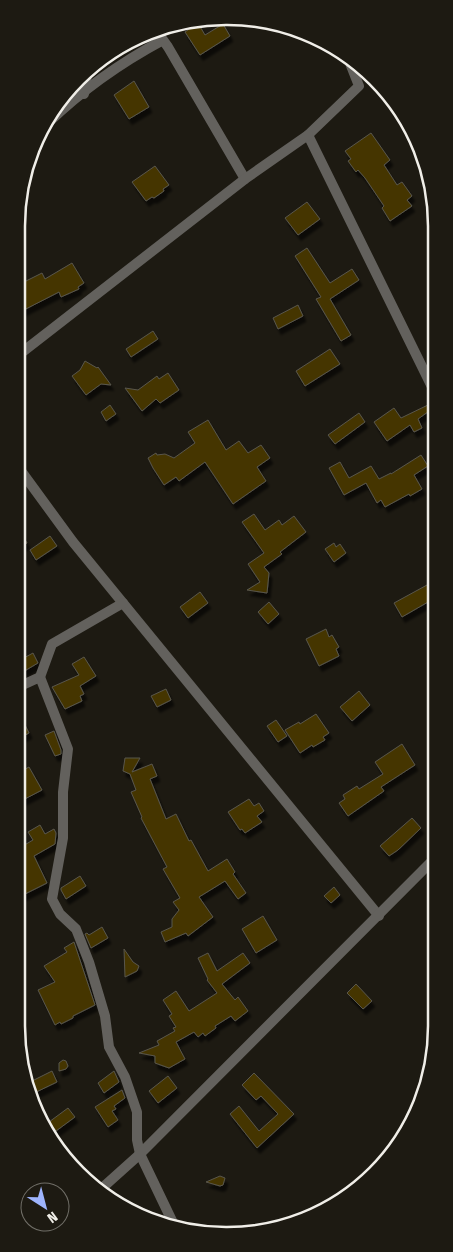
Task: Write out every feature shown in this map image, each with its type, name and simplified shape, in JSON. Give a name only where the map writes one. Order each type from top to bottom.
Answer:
[{"type":"street","points":[[63,109],[111,72],[162,40],[168,47],[245,179]]},
{"type":"street","points":[[25,350],[245,179],[308,135],[359,86],[353,70]]},
{"type":"street","points":[[84,94],[86,82]]},
{"type":"street","points":[[308,135],[428,379]]},
{"type":"street","points":[[25,476],[73,542],[379,916]]},
{"type":"street","points":[[123,603],[52,644],[40,677],[68,749],[63,792],[62,838],[52,899],[60,914],[76,929],[90,962],[105,1016],[109,1047],[125,1077],[137,1112],[137,1140],[140,1154],[171,1219]]},
{"type":"street","points":[[25,684],[40,677]]},
{"type":"street","points":[[104,1185],[140,1154],[428,865]]},
{"type":"building","points":[[224,25],[230,36],[200,55],[185,32],[190,29],[200,27],[205,35]]},
{"type":"building","points":[[134,81],[149,107],[129,119],[114,95]]},
{"type":"building","points":[[371,133],[390,160],[384,165],[397,185],[402,182],[412,196],[407,200],[412,206],[390,221],[382,208],[384,206],[365,178],[358,170],[356,172],[348,161],[351,159],[345,151]]},
{"type":"building","points":[[155,166],[169,185],[154,198],[152,197],[146,201],[132,182]]},
{"type":"building","points":[[307,202],[320,219],[298,235],[285,218]]},
{"type":"building","points":[[307,248],[330,283],[352,269],[359,280],[330,299],[351,335],[341,341],[316,299],[321,297],[295,256]]},
{"type":"building","points":[[72,263],[84,283],[78,287],[79,289],[61,297],[59,292],[25,309],[25,282],[42,273],[45,279]]},
{"type":"building","points":[[298,305],[303,316],[278,329],[273,318]]},
{"type":"building","points":[[153,331],[158,339],[131,357],[126,349]]},
{"type":"building","points":[[330,349],[340,364],[305,386],[296,371]]},
{"type":"building","points":[[85,361],[98,367],[111,385],[101,384],[86,395],[72,376],[80,370]]},
{"type":"building","points":[[168,373],[179,390],[160,403],[156,399],[142,411],[125,388],[138,390],[157,376],[159,379]]},
{"type":"building","points":[[110,405],[116,414],[106,421],[101,412]]},
{"type":"building","points":[[428,405],[428,412],[418,419],[422,428],[414,432],[410,425],[387,441],[374,422],[394,408],[401,418]]},
{"type":"building","points":[[359,413],[365,422],[335,444],[328,435]]},
{"type":"building","points":[[208,420],[226,450],[239,441],[248,453],[261,445],[270,458],[257,467],[266,481],[233,504],[205,462],[179,481],[176,477],[164,485],[148,458],[156,453],[157,455],[165,454],[174,458],[195,443],[188,432]]},
{"type":"building","points":[[421,455],[428,466],[414,475],[422,489],[385,507],[381,500],[377,503],[366,483],[344,495],[329,468],[340,462],[349,478],[371,466],[379,479],[391,474]]},
{"type":"building","points":[[254,514],[265,530],[279,520],[282,525],[294,516],[306,532],[280,552],[282,554],[264,567],[269,573],[267,593],[247,590],[260,582],[248,564],[264,553],[242,522]]},
{"type":"building","points":[[50,536],[57,546],[36,560],[30,550]]},
{"type":"building","points":[[334,543],[336,547],[340,544],[346,553],[334,562],[325,549]]},
{"type":"building","points":[[427,585],[428,587],[428,602],[402,617],[394,603]]},
{"type":"building","points":[[200,592],[208,603],[188,618],[180,607]]},
{"type":"building","points":[[269,602],[279,614],[268,624],[258,612]]},
{"type":"building","points":[[326,629],[329,637],[332,635],[339,647],[336,649],[339,656],[319,666],[306,639]]},
{"type":"building","points":[[33,653],[38,663],[25,671],[25,657]]},
{"type":"building","points":[[84,657],[96,676],[80,686],[84,694],[80,696],[82,701],[65,709],[52,687],[79,675],[72,664]]},
{"type":"building","points":[[166,689],[171,700],[157,707],[151,696]]},
{"type":"building","points":[[359,691],[370,705],[352,721],[340,707]]},
{"type":"building","points":[[316,714],[329,733],[323,737],[325,740],[313,747],[312,745],[300,753],[285,730],[299,722],[300,724]]},
{"type":"building","points":[[276,720],[287,736],[278,742],[267,726]]},
{"type":"building","points":[[25,725],[29,733],[25,735]]},
{"type":"building","points":[[54,731],[61,750],[61,754],[55,756],[45,735]]},
{"type":"building","points":[[402,744],[415,765],[381,787],[384,791],[348,816],[339,803],[345,799],[343,795],[357,786],[359,789],[383,774],[375,762]]},
{"type":"building","points":[[125,758],[140,758],[132,772],[152,764],[157,776],[150,779],[166,819],[176,814],[189,841],[191,840],[208,871],[227,859],[235,872],[233,874],[246,893],[238,899],[225,881],[199,897],[213,917],[188,936],[186,933],[165,942],[161,932],[172,927],[172,919],[179,910],[173,902],[180,898],[163,869],[167,867],[141,818],[131,792],[136,790],[130,774],[123,771]]},
{"type":"building","points":[[29,767],[42,790],[25,799],[25,769]]},
{"type":"building","points":[[249,799],[254,806],[259,803],[264,811],[257,816],[262,822],[245,833],[242,829],[240,830],[228,812]]},
{"type":"building","points":[[412,818],[421,828],[389,856],[380,846]]},
{"type":"building","points":[[40,825],[45,834],[54,829],[56,833],[55,844],[34,856],[47,883],[25,894],[25,845],[33,840],[28,832]]},
{"type":"building","points":[[80,876],[86,886],[66,899],[61,888]]},
{"type":"building","points":[[334,887],[340,895],[331,903],[324,896]]},
{"type":"building","points":[[263,916],[277,940],[256,953],[242,929]]},
{"type":"building","points":[[102,927],[108,938],[91,948],[85,934],[89,935]]},
{"type":"building","points":[[74,942],[95,1005],[61,1024],[60,1022],[55,1025],[38,990],[55,982],[44,966],[67,952],[64,948]]},
{"type":"building","points":[[124,949],[133,962],[139,966],[137,971],[125,977]]},
{"type":"building","points":[[208,953],[217,971],[243,953],[250,963],[222,984],[235,1000],[238,997],[248,1011],[235,1021],[231,1016],[215,1026],[216,1028],[205,1036],[203,1033],[198,1037],[194,1032],[176,1042],[185,1059],[169,1068],[155,1063],[155,1056],[139,1053],[159,1045],[157,1041],[175,1031],[173,1028],[176,1027],[169,1016],[172,1014],[163,1000],[176,991],[189,1011],[217,993],[207,980],[198,958]]},
{"type":"building","points":[[356,984],[372,1001],[363,1009],[347,993]]},
{"type":"building","points":[[63,1060],[66,1061],[68,1066],[66,1069],[59,1071],[59,1063]]},
{"type":"building","points":[[52,1071],[57,1082],[37,1092],[33,1081]]},
{"type":"building","points":[[114,1071],[119,1082],[104,1093],[98,1083]]},
{"type":"building","points":[[254,1073],[294,1114],[257,1148],[230,1114],[239,1106],[259,1131],[278,1114],[261,1096],[256,1100],[242,1085]]},
{"type":"building","points":[[168,1076],[177,1088],[158,1103],[149,1091]]},
{"type":"building","points":[[122,1090],[125,1098],[114,1106],[116,1109],[112,1111],[118,1120],[108,1127],[95,1107]]},
{"type":"building","points":[[68,1108],[75,1117],[56,1131],[50,1122]]},
{"type":"building","points":[[220,1176],[225,1178],[223,1185],[220,1186],[206,1182]]}]
